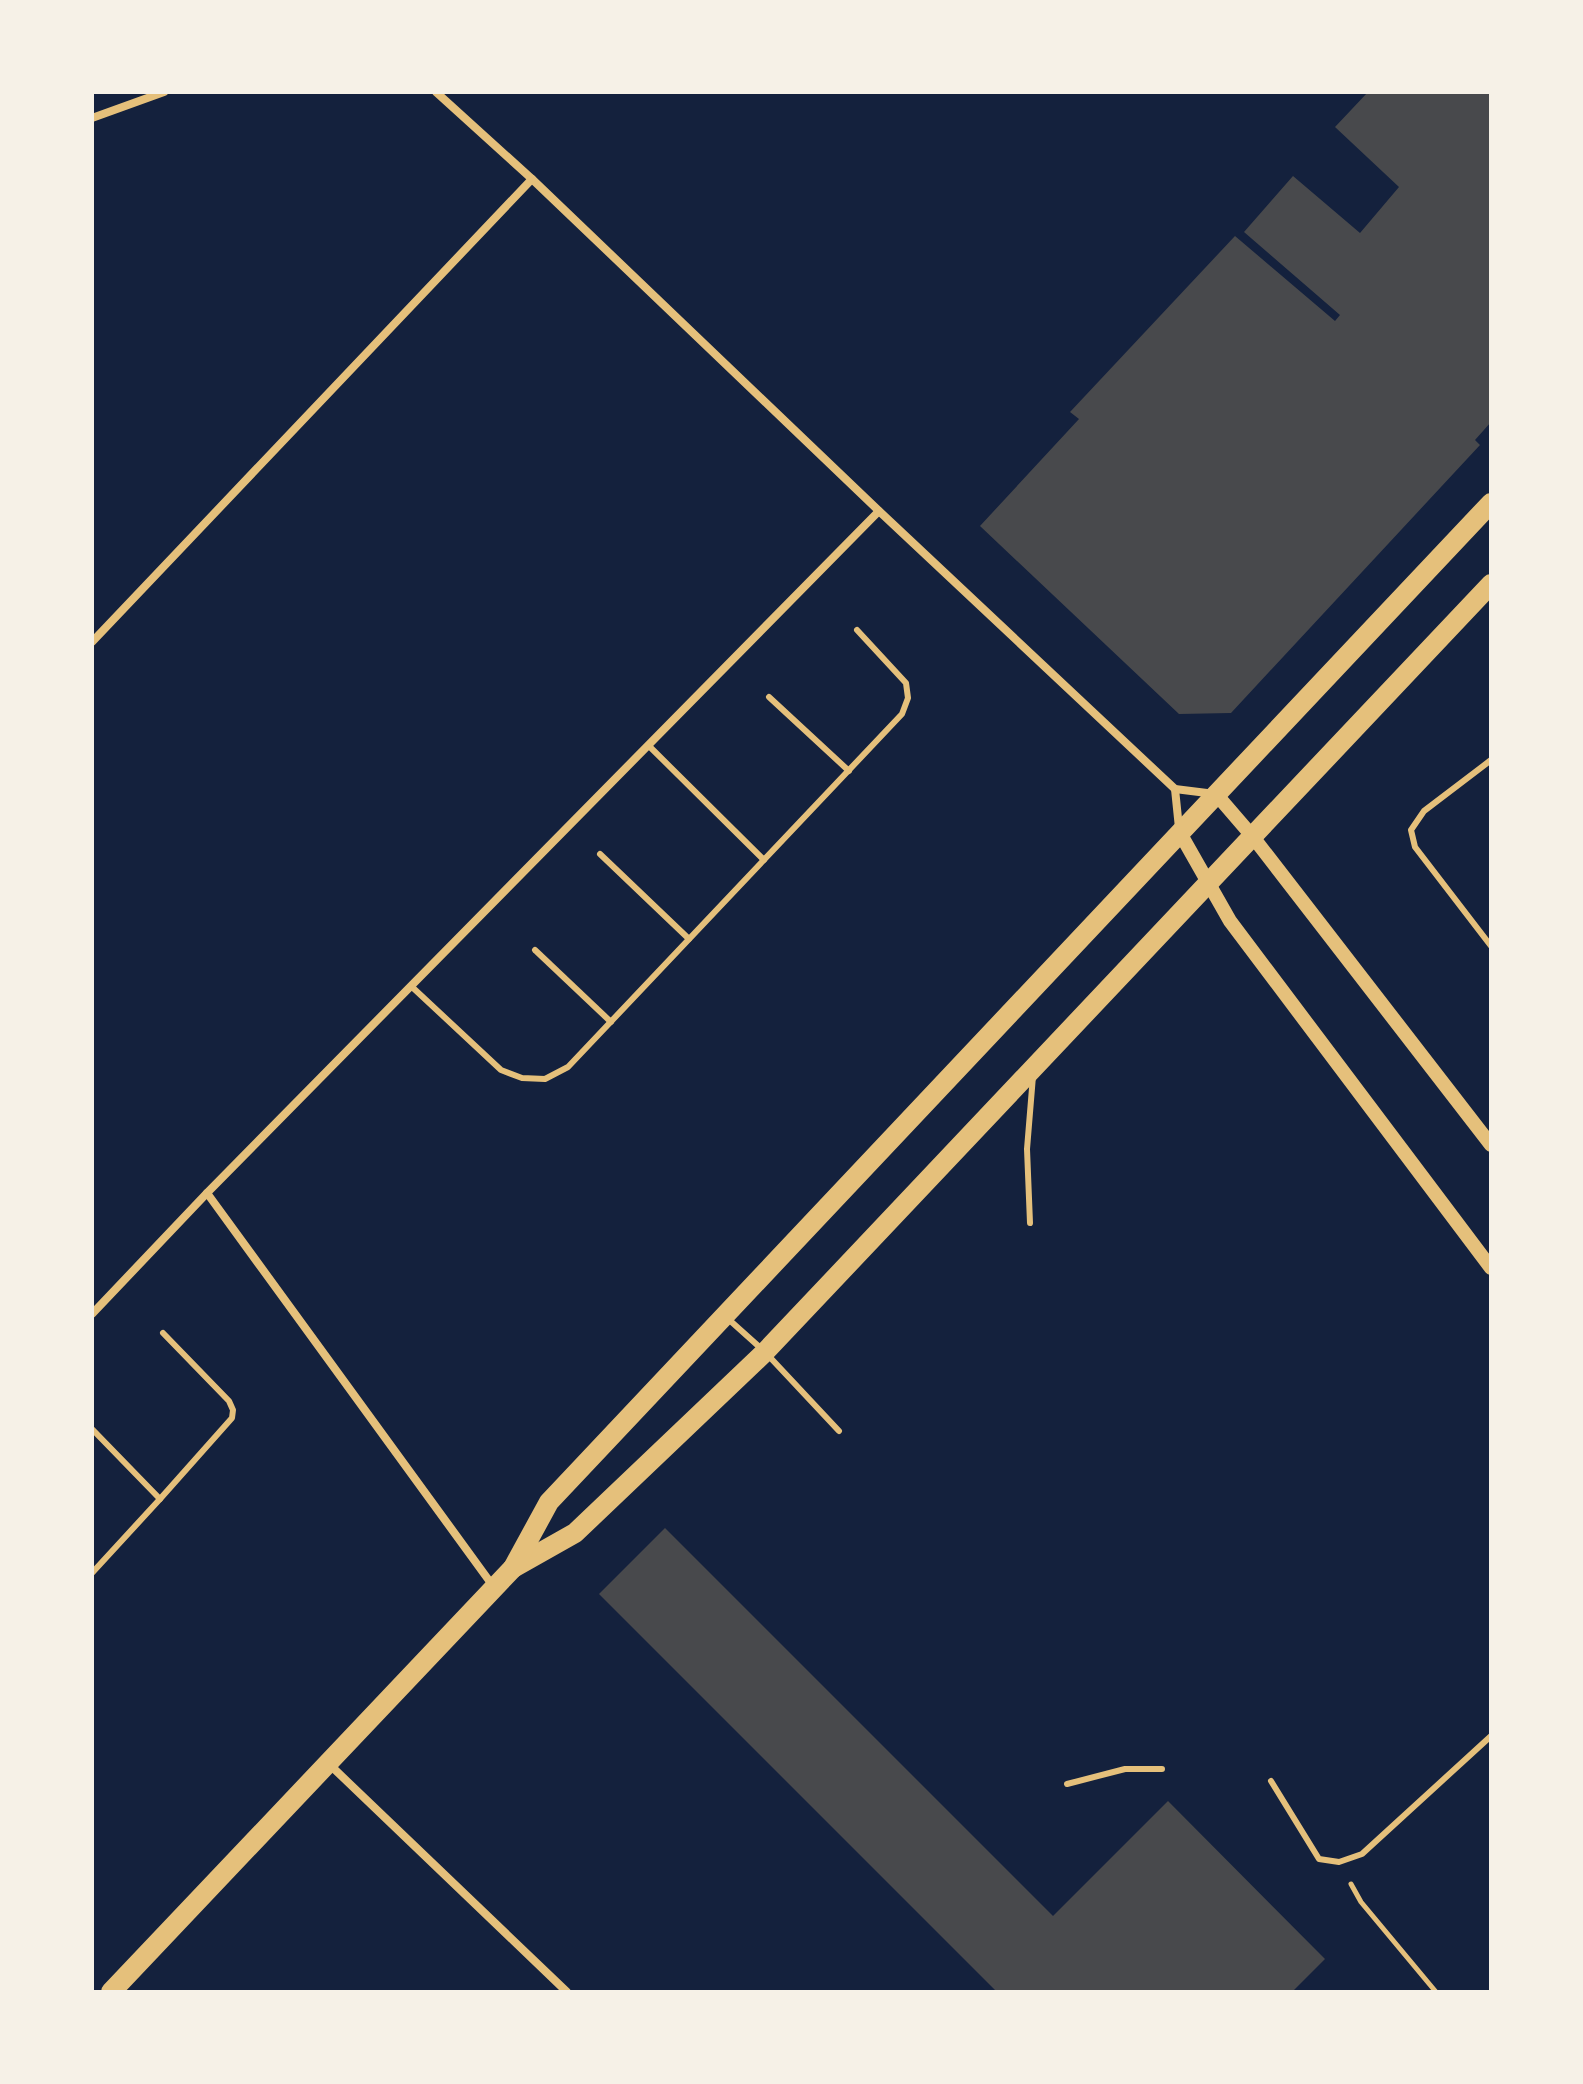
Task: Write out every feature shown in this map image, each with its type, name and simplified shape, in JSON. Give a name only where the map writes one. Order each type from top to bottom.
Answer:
[{"type":"main road","points":[[111,1992],[513,1568],[549,1502],[1491,503]]},
{"type":"main road","points":[[513,1568],[575,1533],[765,1352],[1491,584]]},
{"type":"street","points":[[92,118],[164,92]]},
{"type":"street","points":[[436,92],[532,179],[1175,789],[1216,794],[1253,837],[1491,1145]]},
{"type":"street","points":[[92,642],[532,179]]},
{"type":"street","points":[[92,1314],[207,1193],[879,511]]},
{"type":"street","points":[[1175,789],[1180,833],[1230,921],[1491,1268]]},
{"type":"street","points":[[207,1193],[494,1588]]},
{"type":"street","points":[[328,1763],[567,1992]]},
{"type":"lane","points":[[411,986],[501,1070],[522,1078],[545,1079],[568,1067],[902,714],[908,698],[906,683],[857,630]]},
{"type":"lane","points":[[769,697],[849,771]]},
{"type":"lane","points":[[648,745],[764,860]]},
{"type":"lane","points":[[1491,760],[1424,811],[1411,830],[1415,847],[1491,946]]},
{"type":"lane","points":[[600,854],[689,939]]},
{"type":"lane","points":[[535,950],[611,1022]]},
{"type":"lane","points":[[1030,1223],[1027,1149],[1033,1068]]},
{"type":"lane","points":[[724,1316],[765,1352],[839,1431]]},
{"type":"lane","points":[[92,1573],[232,1418],[229,1401],[163,1333]]},
{"type":"lane","points":[[92,1429],[160,1499]]},
{"type":"lane","points":[[1271,1781],[1319,1859],[1339,1862],[1362,1854],[1491,1736]]},
{"type":"lane","points":[[1067,1784],[1125,1769],[1162,1769]]},
{"type":"path","points":[[1339,1862],[1361,1902],[1436,1992]]},
{"type":"building","points":[[1368,92],[1491,92],[1491,422],[1475,440],[1480,445],[1231,713],[1179,714],[980,526],[1079,419],[1070,412],[1235,236],[1335,321],[1340,315],[1244,232],[1293,176],[1360,233],[1399,187],[1335,127]]},
{"type":"building","points":[[665,1528],[1053,1916],[1168,1801],[1325,1959],[1292,1992],[997,1992],[599,1594]]}]
